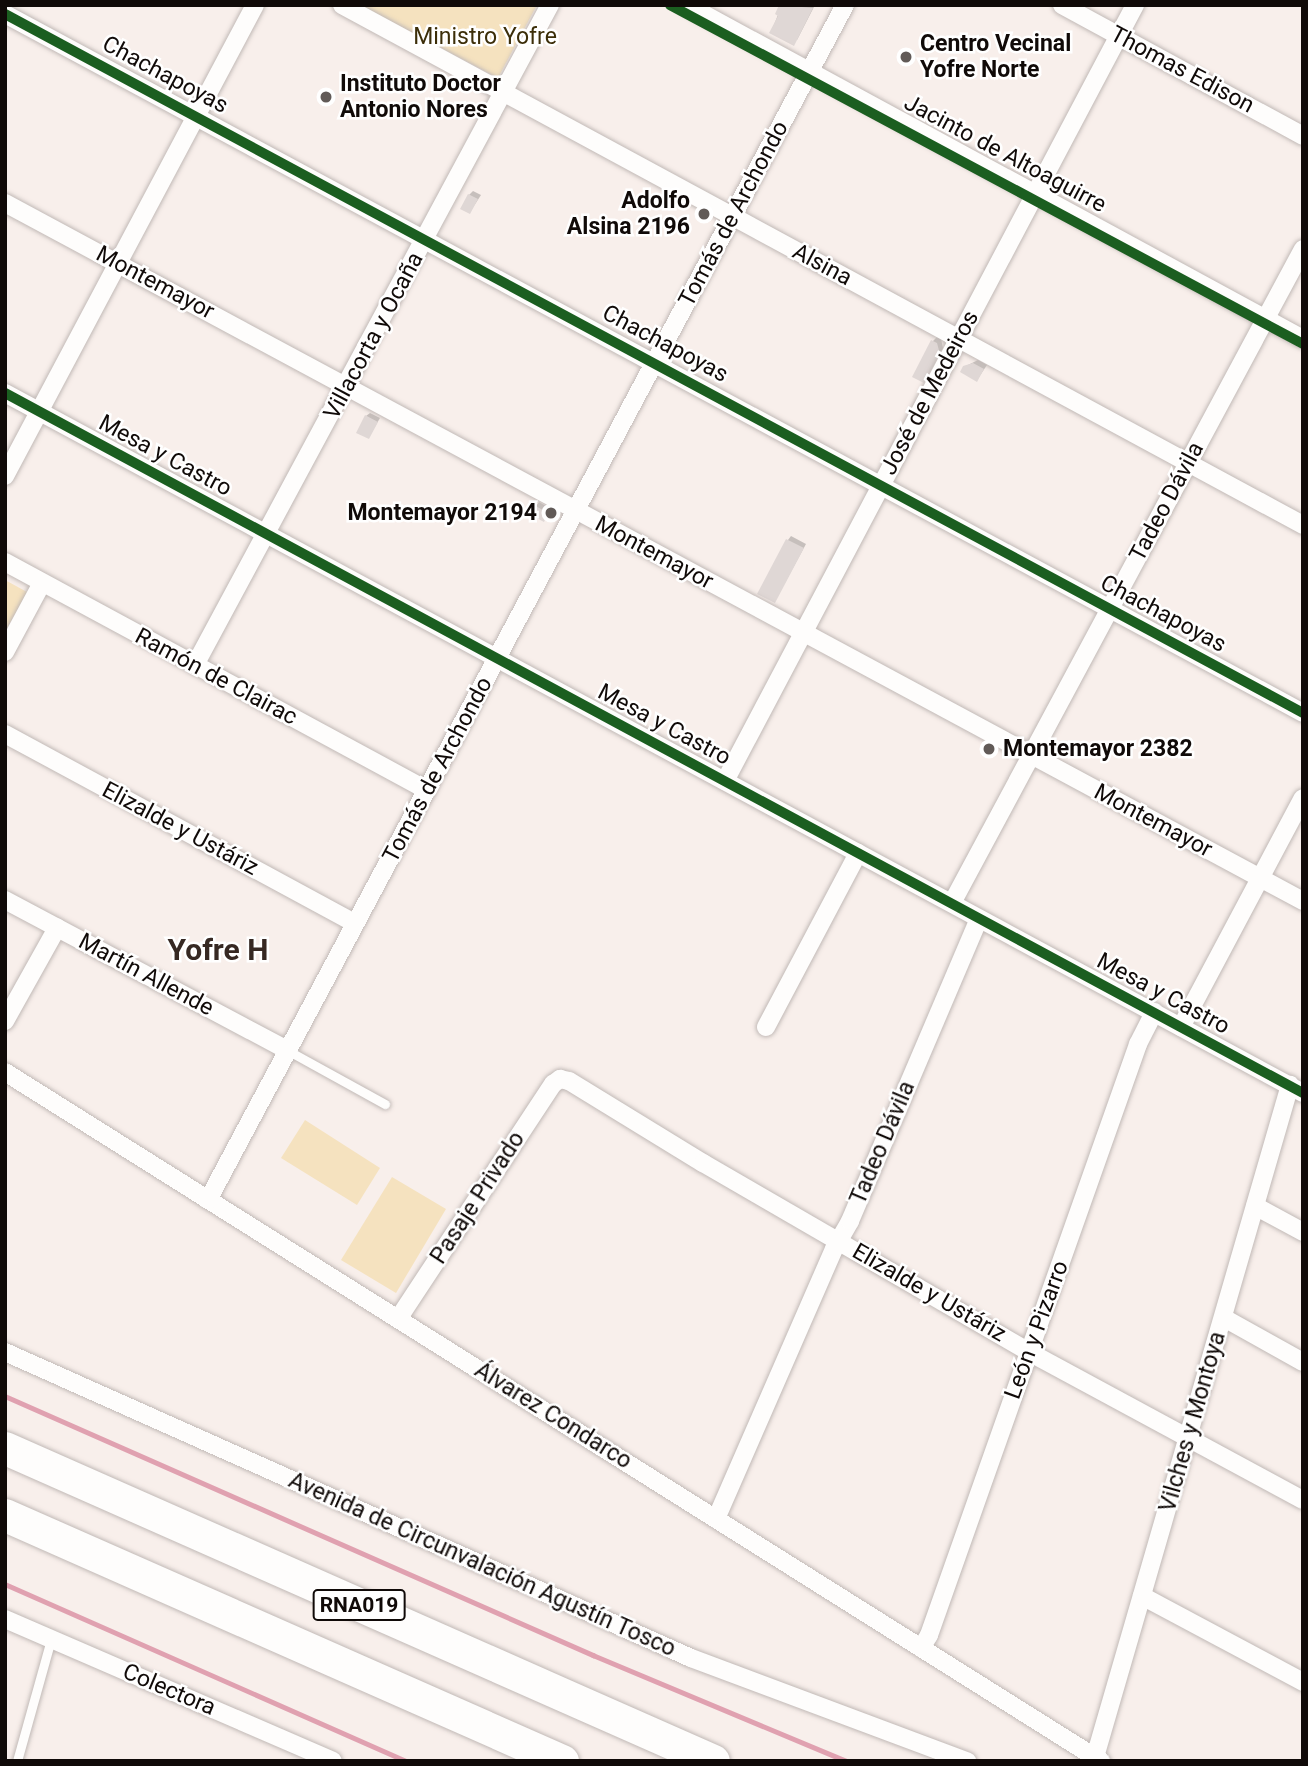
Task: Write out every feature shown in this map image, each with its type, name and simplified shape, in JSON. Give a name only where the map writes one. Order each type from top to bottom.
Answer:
[{"type":"highway","name":"RNA019","points":[[5,1448],[710,1759]]},
{"type":"highway","name":"RNA019","points":[[5,1515],[562,1761]]},
{"type":"highway","points":[[5,1533],[121,1584],[223,1612]]},
{"type":"street","points":[[5,476],[255,5]]},
{"type":"street","name":"Alsina","points":[[342,5],[1303,525]]},
{"type":"street","name":"Villacorta y Ocaña","points":[[195,665],[268,535],[550,5]]},
{"type":"street","name":"Jacinto de Altoaguirre","points":[[687,5],[1303,339]]},
{"type":"street","name":"Tomás de Archondo","points":[[208,1200],[845,5]]},
{"type":"street","name":"Thomas Edison","points":[[1062,5],[1303,136]]},
{"type":"street","name":"José de Medeiros","points":[[725,781],[1135,5]]},
{"type":"street","name":"Chachapoyas","points":[[5,14],[1303,713]]},
{"type":"street","name":"Montemayor","points":[[5,203],[1303,901]]},
{"type":"street","name":"Tadeo Dávila","points":[[952,904],[1303,249]]},
{"type":"street","name":"Mesa y Castro","points":[[5,393],[1296,1089]]},
{"type":"street","name":"Ramón de Clairac","points":[[5,562],[427,790]]},
{"type":"street","points":[[5,652],[42,583]]},
{"type":"street","name":"Elizalde y Ustáriz","points":[[5,734],[354,923]]},
{"type":"street","points":[[1181,1027],[1303,798]]},
{"type":"street","points":[[766,1027],[858,853]]},
{"type":"street","name":"Martín Allende","points":[[5,900],[287,1050]]},
{"type":"street","name":"Tadeo Dávila","points":[[716,1519],[979,919]]},
{"type":"street","points":[[5,1021],[57,928]]},
{"type":"street","name":"León y Pizarro","points":[[921,1648],[929,1635],[1138,1044],[1154,1012]]},
{"type":"street","name":"Álvarez Condarco","points":[[5,1072],[1098,1759]]},
{"type":"street","name":"Elizalde y Ustáriz","points":[[560,1079],[1029,1352],[1303,1500]]},
{"type":"street","name":"Pasaje Privado","points":[[398,1319],[554,1084],[560,1079]]},
{"type":"street","name":"Vilches y Montoya","points":[[1098,1759],[1142,1596],[1255,1206],[1296,1089]]},
{"type":"street","points":[[1255,1206],[1303,1232]]},
{"type":"street","points":[[1224,1318],[1303,1362]]},
{"type":"street","name":"Avenida de Circunvalación Agustín Tosco","points":[[5,1352],[691,1658],[967,1761]]},
{"type":"street","points":[[1142,1596],[1303,1682]]},
{"type":"street","name":"Colectora","points":[[5,1619],[332,1761]]},
{"type":"lane","points":[[287,1050],[385,1104]]},
{"type":"lane","points":[[18,1761],[51,1639]]},
{"type":"green space","name":"Ministro Yofre","points":[[360,5],[537,5],[498,78]]},
{"type":"green space","points":[[5,580],[27,592],[5,632]]},
{"type":"green space","points":[[305,1120],[380,1168],[357,1205],[281,1158]]},
{"type":"green space","points":[[392,1177],[446,1209],[396,1293],[341,1260]]},
{"type":"building","points":[[779,5],[813,8],[794,46],[769,33],[778,16],[775,14]]},
{"type":"building","points":[[468,194],[478,199],[470,214],[460,209]]},
{"type":"building","points":[[931,340],[937,343],[940,354],[924,383],[912,377]]},
{"type":"building","points":[[973,363],[984,369],[977,382],[960,372],[963,366]]},
{"type":"building","points":[[365,415],[378,422],[369,439],[356,433]]},
{"type":"building","points":[[534,505],[548,513],[544,522],[529,514]]},
{"type":"building","points":[[786,539],[804,548],[775,603],[757,594]]},
{"type":"waterway","points":[[5,1396],[593,1655],[846,1761]]},
{"type":"waterway","points":[[5,1584],[406,1761]]},
{"type":"cycle path","points":[[670,5],[1303,344]]},
{"type":"cycle path","points":[[5,14],[1303,713]]},
{"type":"cycle path","points":[[5,393],[1303,1093]]},
{"type":"place","name":"Centro Vecinal Yofre Norte","points":[[906,57]]},
{"type":"place","name":"Instituto Doctor Antonio Nores","points":[[326,97]]},
{"type":"place","name":"Adolfo Alsina 2196","points":[[704,214]]},
{"type":"place","name":"Montemayor 2194","points":[[551,513]]},
{"type":"place","name":"Montemayor 2382","points":[[989,749]]},
{"type":"district","name":"Yofre H","points":[[218,950]]}]
